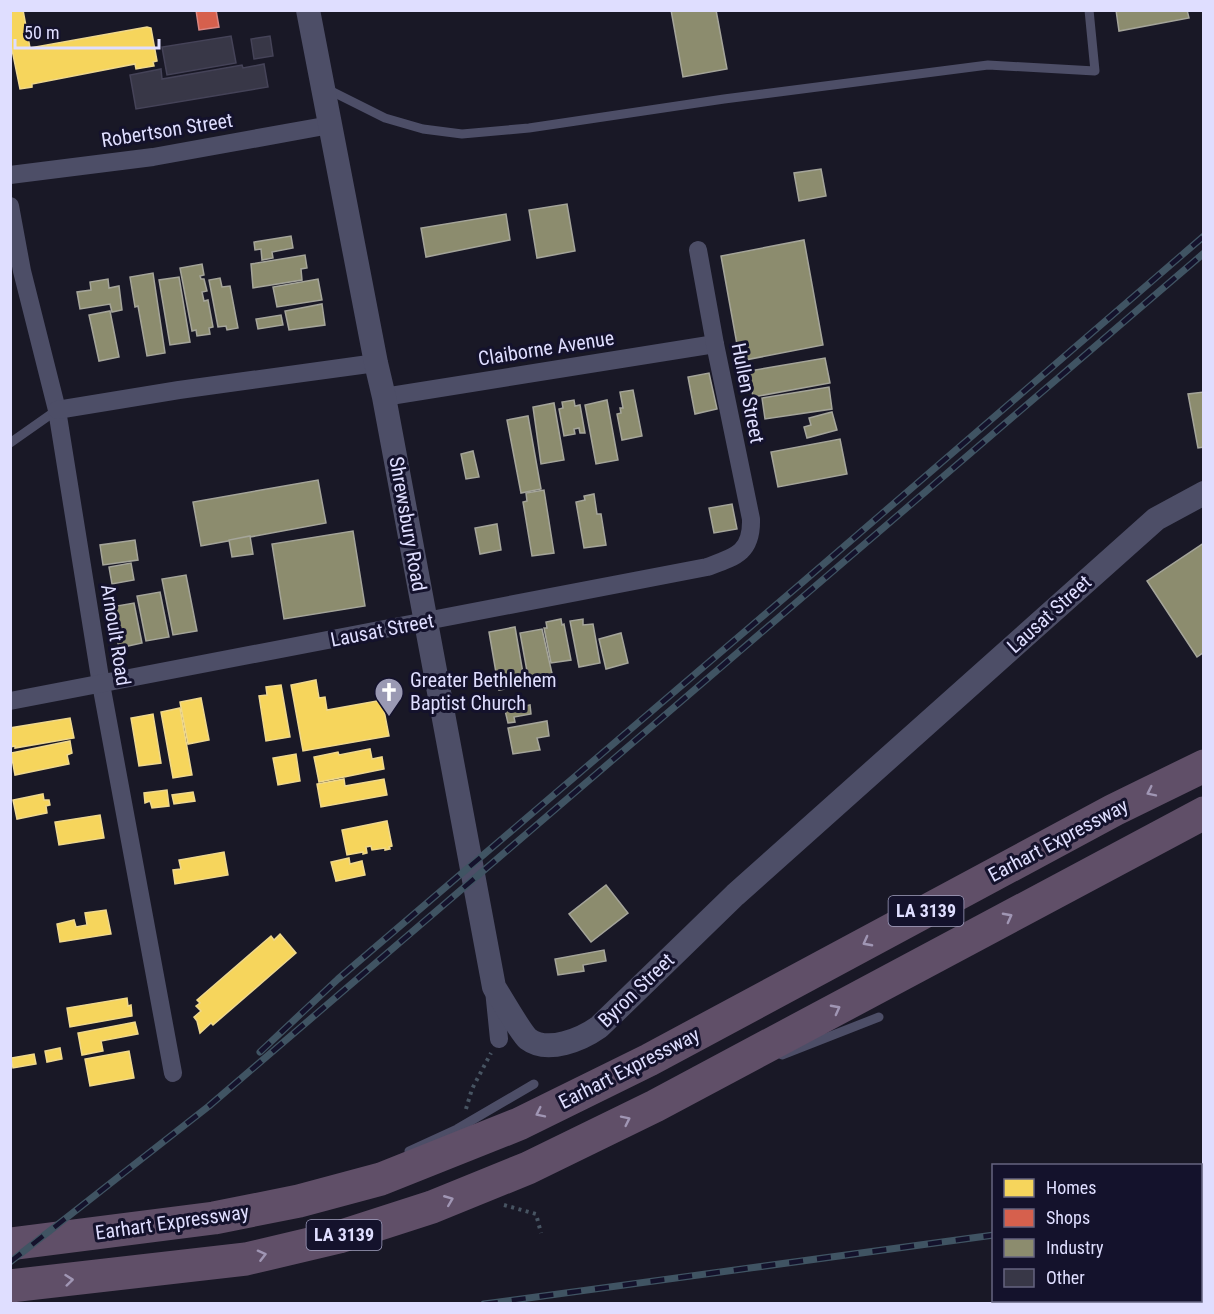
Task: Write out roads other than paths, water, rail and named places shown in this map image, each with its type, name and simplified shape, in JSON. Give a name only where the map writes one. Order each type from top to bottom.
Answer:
[{"type":"highway","name":"Earhart Expressway","points":[[10,1244],[214,1218],[300,1201],[381,1179],[519,1124],[650,1060],[1114,810],[1203,766]]},
{"type":"highway","name":"LA 3139","points":[[10,1286],[246,1259],[339,1237],[432,1207],[528,1168],[655,1106],[1203,813]]},
{"type":"street","name":"Shrewsbury Road","points":[[308,10],[384,397],[494,987],[498,1039]]},
{"type":"street","name":"Robertson Street","points":[[10,175],[153,157],[330,125]]},
{"type":"street","name":"Arnoult Road","points":[[10,206],[22,271],[57,410],[101,684],[173,1073]]},
{"type":"street","name":"Hullen Street","points":[[699,250],[715,344],[751,519],[751,533],[747,546]]},
{"type":"street","name":"Claiborne Avenue","points":[[384,397],[715,344]]},
{"type":"street","points":[[57,410],[179,390],[376,363]]},
{"type":"street","name":"Lausat Street","points":[[775,859],[1156,519],[1203,493]]},
{"type":"street","name":"Lausat Street","points":[[10,701],[706,567],[733,558],[747,546]]},
{"type":"street","name":"Byron Street","points":[[494,987],[528,1039],[545,1045],[560,1045],[584,1038],[599,1027],[775,859]]},
{"type":"lane","points":[[322,86],[385,118],[423,129],[462,134],[529,128],[724,99],[988,65],[1095,71],[1089,10]]},
{"type":"lane","points":[[10,443],[57,410]]},
{"type":"lane","points":[[772,1059],[879,1017]]},
{"type":"lane","points":[[655,1106],[740,1072]]},
{"type":"lane","points":[[404,1153],[457,1129],[534,1084]]},
{"type":"lane","points":[[300,1201],[352,1177]]},
{"type":"railway","points":[[260,1052],[338,979],[1204,236]]},
{"type":"railway","points":[[10,1262],[209,1106],[1204,253]]},
{"type":"railway","points":[[484,1304],[992,1235]]},
{"type":"railway","points":[[1165,1304],[1176,1302]]},
{"type":"place","name":"Greater Bethlehem Baptist Church","points":[[389,718]]}]
